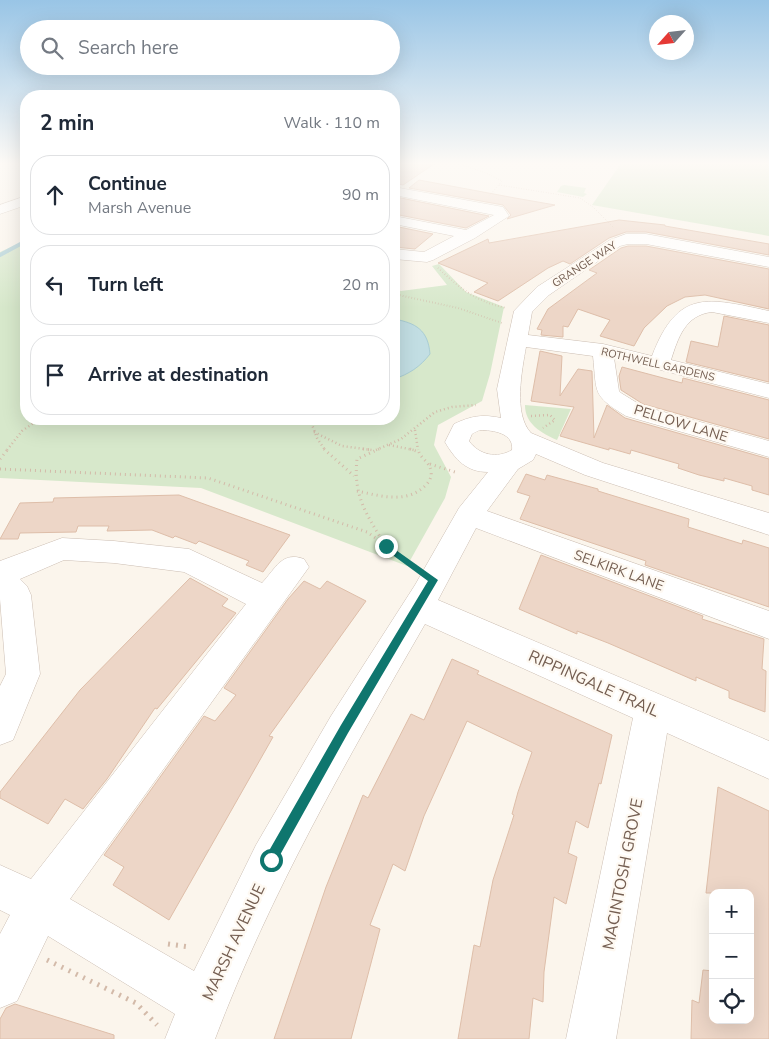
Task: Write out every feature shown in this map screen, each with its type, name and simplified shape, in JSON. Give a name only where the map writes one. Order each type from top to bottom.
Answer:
[{"type":"street","points":[[400,255],[427,257],[502,216],[498,210]]},
{"type":"street","points":[[400,221],[470,235]]},
{"type":"street","name":"GRANGE WAY","points":[[523,311],[542,291],[615,243],[626,239],[646,239],[769,262]]},
{"type":"street","points":[[660,364],[668,337],[678,321],[687,312],[696,308],[717,306],[769,317]]},
{"type":"street","points":[[521,439],[508,389],[511,332],[523,311]]},
{"type":"street","name":"ROTHWELL GARDENS","points":[[511,332],[603,350],[769,391]]},
{"type":"street","name":"PELLOW LANE","points":[[603,350],[608,392],[613,398],[634,411],[769,449]]},
{"type":"street","points":[[472,512],[472,476],[462,464],[457,442],[462,429],[478,414],[497,409],[509,395]]},
{"type":"street","points":[[478,414],[496,422],[521,439],[594,469],[769,524]]},
{"type":"street","points":[[462,464],[484,463],[521,439]]},
{"type":"street","name":"MARSH AVENUE","points":[[184,1023],[344,729],[426,593],[472,512],[521,439]]},
{"type":"street","name":"SELKIRK LANE","points":[[472,512],[769,625]]},
{"type":"street","points":[[0,574],[62,549],[114,552],[189,561],[267,600]]},
{"type":"street","points":[[9,965],[19,896],[294,567]]},
{"type":"street","points":[[0,579],[16,595],[23,674],[0,727]]},
{"type":"street","name":"RIPPINGALE TRAIL","points":[[426,593],[653,709],[769,760]]},
{"type":"street","name":"MACINTOSH GROVE","points":[[590,1039],[653,709]]},
{"type":"street","points":[[19,896],[184,1023]]},
{"type":"path","points":[[597,210],[626,239]]},
{"type":"path","points":[[427,257],[466,294],[483,303],[523,311]]},
{"type":"path","points":[[400,295],[458,308],[511,332]]},
{"type":"path","points":[[426,593],[386,546],[363,507],[356,490],[354,476],[357,459],[372,450],[397,442],[415,430],[430,415],[448,407],[478,414]]},
{"type":"path","points":[[536,414],[550,415],[555,420],[521,439],[536,414]]},
{"type":"path","points":[[0,459],[22,431],[30,425]]},
{"type":"path","points":[[312,425],[326,453],[354,476]]},
{"type":"path","points":[[356,490],[390,498],[414,495],[427,484],[432,475],[430,464],[420,452],[415,430]]},
{"type":"path","points":[[314,432],[342,446],[372,450]]},
{"type":"path","points":[[388,445],[405,447],[420,452]]},
{"type":"path","points":[[430,464],[462,464]]},
{"type":"path","points":[[0,469],[208,478],[367,532],[386,546]]},
{"type":"path","points":[[9,965],[136,1004],[184,1023]]},
{"type":"green space","points":[[623,210],[769,210],[769,236]]},
{"type":"green space","points":[[20,243],[20,425],[400,425],[400,291],[447,285],[432,266],[439,264],[466,292],[504,307],[490,374],[482,401],[438,425],[434,445],[451,477],[445,498],[407,566],[201,488],[0,478],[0,252]]},
{"type":"green space","points":[[525,405],[571,409],[557,440],[540,431],[531,423]]},
{"type":"water","points":[[400,321],[415,326],[424,333],[430,354],[422,363],[400,377]]},
{"type":"building","points":[[400,210],[462,210],[489,216],[466,228],[400,215]]},
{"type":"building","points":[[507,210],[536,210],[507,219],[511,215]]},
{"type":"building","points":[[619,220],[665,225],[769,244],[769,255],[646,232],[626,232],[609,238],[570,264],[563,261],[548,268],[498,301],[474,292],[488,283],[438,263],[488,239],[489,243]]},
{"type":"building","points":[[400,227],[433,234],[415,249],[400,248]]},
{"type":"building","points":[[646,246],[769,269],[769,309],[705,295],[685,297],[667,306],[644,328],[634,346],[600,336],[610,320],[578,309],[568,327],[563,326],[563,337],[541,335],[542,330],[537,329],[548,309],[597,273],[589,270],[621,248]]},
{"type":"building","points":[[724,316],[769,325],[769,382],[686,362],[691,341],[718,347]]},
{"type":"building","points":[[540,351],[562,356],[560,396],[578,369],[592,371],[594,438],[607,405],[625,418],[769,459],[769,495],[752,490],[752,486],[724,478],[724,481],[699,475],[678,468],[679,464],[631,450],[630,454],[609,448],[609,450],[560,436],[574,407],[531,401]]},
{"type":"building","points":[[622,367],[682,383],[683,378],[769,400],[769,439],[643,404],[621,390],[619,376]]},
{"type":"building","points":[[526,474],[545,480],[547,475],[598,489],[598,491],[689,519],[688,527],[742,544],[743,540],[769,548],[769,607],[645,565],[646,561],[520,519],[530,496],[517,492]]},
{"type":"building","points":[[179,495],[290,535],[263,572],[246,565],[249,561],[199,541],[196,544],[152,530],[107,531],[109,526],[78,526],[76,532],[20,533],[18,539],[0,539],[20,503],[53,502],[54,498]]},
{"type":"building","points":[[541,555],[703,616],[702,619],[764,639],[762,669],[766,671],[765,712],[729,698],[729,691],[696,677],[696,681],[608,643],[577,631],[577,634],[519,609]]},
{"type":"building","points":[[190,578],[228,599],[222,606],[236,613],[157,709],[155,708],[107,779],[83,809],[65,799],[48,824],[0,798],[0,792],[80,690]]},
{"type":"building","points":[[304,581],[320,589],[327,581],[366,601],[269,736],[273,737],[169,920],[113,885],[124,867],[104,855],[204,716],[215,721],[236,695],[224,688],[288,599]]},
{"type":"building","points":[[452,659],[479,671],[477,674],[612,735],[601,784],[599,783],[588,828],[576,821],[568,853],[577,857],[566,904],[554,897],[544,972],[543,1002],[533,998],[529,1039],[458,1039],[474,945],[480,947],[493,880],[514,815],[512,814],[518,792],[532,752],[467,721],[424,816],[405,871],[393,864],[370,925],[380,929],[351,1039],[274,1039],[326,887],[363,795],[368,798],[411,714],[424,720]]},
{"type":"building","points":[[718,787],[769,811],[769,1039],[691,1039],[692,1000],[699,1003],[703,970],[709,971],[709,1024],[754,1024],[754,889],[709,889],[709,893],[706,893]]},
{"type":"building","points":[[15,1004],[114,1035],[114,1039],[0,1039],[0,1019],[6,1008]]},
{"type":"waterway","points":[[0,255],[20,244]]},
{"type":"route","points":[[271,860],[344,729],[433,580],[386,546]]}]
